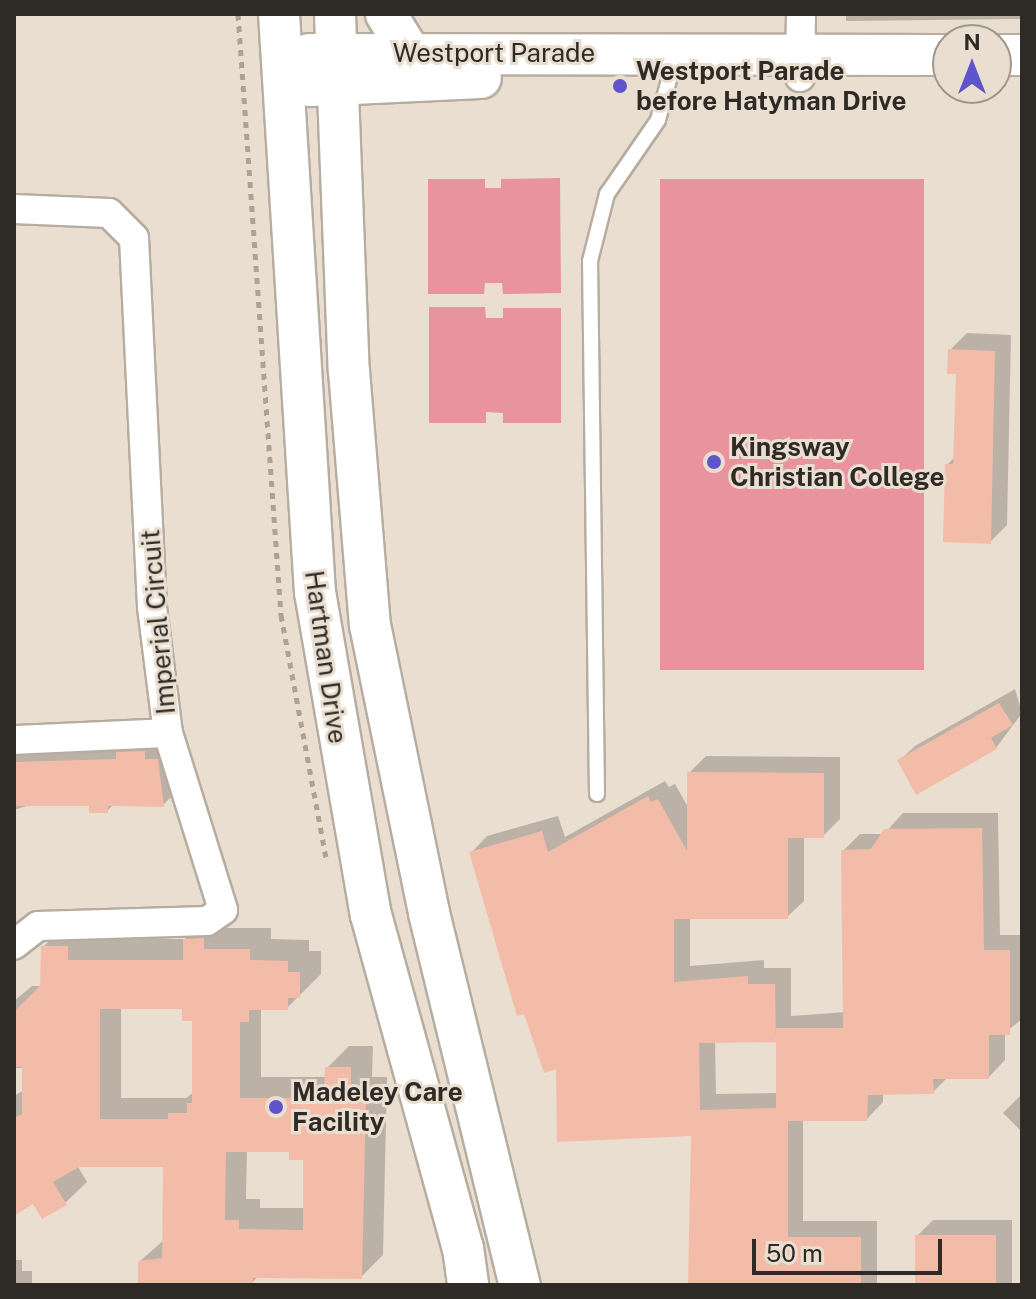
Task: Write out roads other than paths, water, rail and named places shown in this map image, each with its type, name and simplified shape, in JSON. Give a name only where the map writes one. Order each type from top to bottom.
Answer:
[{"type":"main road","name":"Hartman Drive","points":[[279,14],[315,592],[340,758],[371,915],[459,1233],[468,1285]]},
{"type":"main road","name":"Hartman Drive","points":[[335,14],[349,371],[370,625],[429,913],[520,1285]]},
{"type":"main road","points":[[386,14],[410,53]]},
{"type":"main road","name":"Westport Parade","points":[[337,70],[410,53],[801,65],[932,76]]},
{"type":"main road","name":"Westport Parade","points":[[281,70],[670,76],[932,56]]},
{"type":"street","points":[[801,14],[801,65]]},
{"type":"street","name":"Imperial Circuit","points":[[14,209],[109,213],[134,238],[152,607],[168,733],[223,910],[207,921],[38,926],[14,945]]},
{"type":"street","points":[[14,740],[168,733]]},
{"type":"lane","points":[[597,794],[590,261],[607,194],[658,120],[670,76]]},
{"type":"place","name":"Westport Parade before Hatyman Drive","points":[[620,86]]},
{"type":"place","name":"Kingsway Christian College","points":[[714,462]]},
{"type":"place","name":"Madeley Care Facility","points":[[276,1107]]}]
